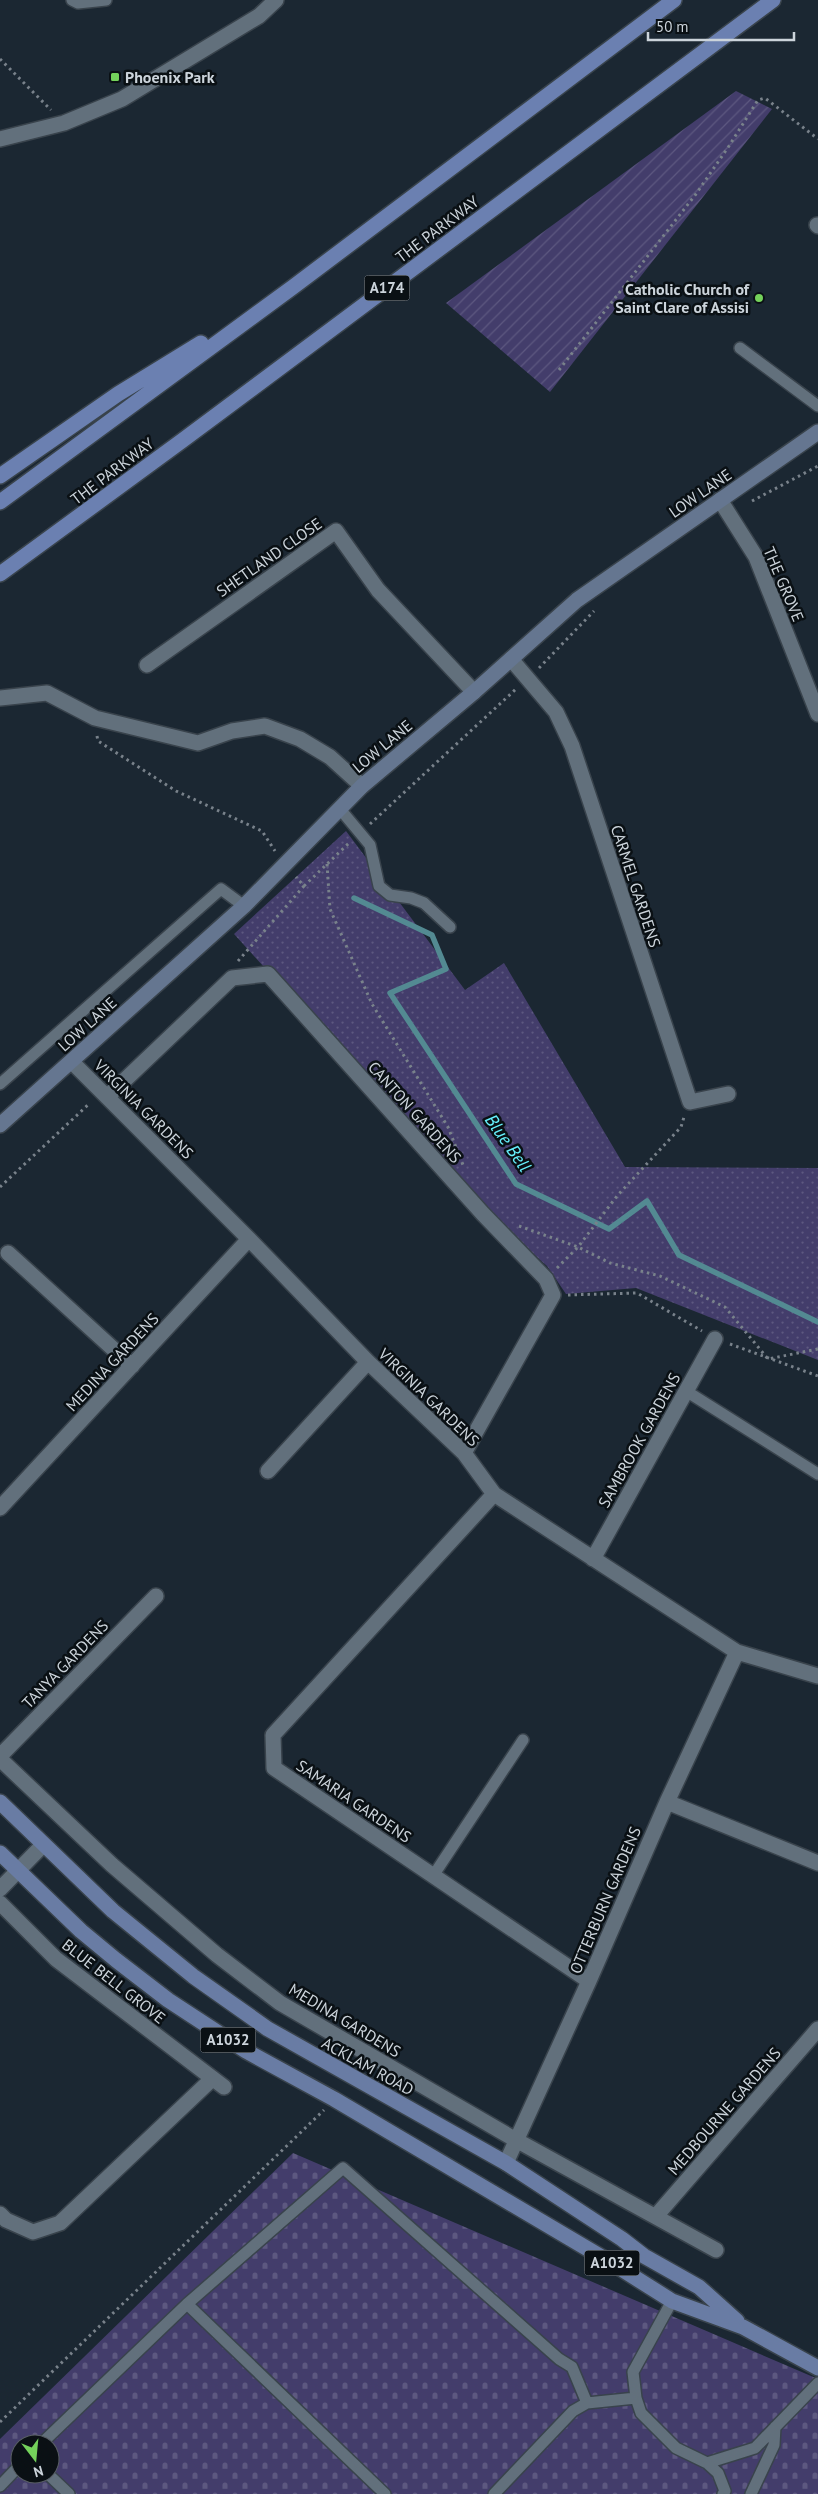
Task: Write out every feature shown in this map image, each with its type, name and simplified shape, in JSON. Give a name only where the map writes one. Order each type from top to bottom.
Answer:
[{"type":"highway","points":[[0,502],[293,287],[674,0]]},
{"type":"highway","name":"THE PARKWAY","points":[[0,574],[183,440],[773,0]]},
{"type":"highway","points":[[0,476],[118,394],[293,287]]},
{"type":"main road","name":"LOW LANE","points":[[0,1125],[244,906],[362,786],[474,692],[576,600],[724,507],[818,432]]},
{"type":"main road","name":"ACKLAM ROAD","points":[[0,1802],[42,1845],[154,1946],[268,2029],[506,2163],[622,2239],[644,2256],[699,2287],[743,2327]]},
{"type":"main road","name":"ACKLAM ROAD","points":[[0,1853],[81,1931],[168,2000],[246,2051],[334,2099],[616,2265],[672,2301],[743,2327],[818,2368]]},
{"type":"street","points":[[0,139],[64,122],[122,99],[251,21],[276,0]]},
{"type":"street","name":"THE GROVE","points":[[724,507],[756,558],[818,714]]},
{"type":"street","name":"SHETLAND CLOSE","points":[[147,665],[336,531],[378,590],[474,692]]},
{"type":"street","name":"CARMEL GARDENS","points":[[511,658],[556,712],[572,746],[690,1102]]},
{"type":"street","points":[[0,698],[47,693],[95,718],[198,743],[232,731],[266,726],[300,739],[330,758],[362,786]]},
{"type":"street","name":"CANTON GARDENS","points":[[232,978],[268,974],[477,1207],[546,1279],[553,1295]]},
{"type":"street","points":[[104,1094],[232,978]]},
{"type":"street","name":"VIRGINIA GARDENS","points":[[72,1062],[249,1239],[368,1362],[464,1452],[494,1494],[737,1652],[818,1676]]},
{"type":"street","points":[[690,1102],[728,1094]]},
{"type":"street","name":"MEDINA GARDENS","points":[[0,1508],[249,1239]]},
{"type":"street","points":[[8,1253],[132,1366]]},
{"type":"street","points":[[464,1452],[553,1295]]},
{"type":"street","name":"SAMBROOK GARDENS","points":[[593,1559],[715,1338]]},
{"type":"street","points":[[268,1471],[368,1362]]},
{"type":"street","name":"SAMARIA GARDENS","points":[[494,1494],[273,1734],[274,1768],[589,1981]]},
{"type":"street","name":"TANYA GARDENS","points":[[0,1758],[156,1596]]},
{"type":"street","name":"OTTERBURN GARDENS","points":[[506,2163],[589,1981],[667,1802],[737,1652]]},
{"type":"street","name":"MEDINA GARDENS","points":[[0,1758],[134,1884],[217,1956],[272,1997],[516,2140],[716,2250]]},
{"type":"street","points":[[667,1802],[818,1863]]},
{"type":"street","points":[[0,1889],[42,1845]]},
{"type":"street","name":"BLUE BELL GROVE","points":[[0,1903],[56,1959],[218,2083],[60,2223],[33,2232],[6,2220],[0,2214]]},
{"type":"street","name":"MEDBOURNE GARDENS","points":[[656,2216],[818,2029]]},
{"type":"lane","points":[[72,0],[78,3],[106,0]]},
{"type":"lane","points":[[740,348],[818,406]]},
{"type":"lane","points":[[340,809],[370,845],[379,886],[390,895],[411,898],[424,903],[450,927]]},
{"type":"lane","points":[[0,1084],[221,889],[244,906]]},
{"type":"lane","points":[[686,1391],[818,1474]]},
{"type":"lane","points":[[433,1876],[523,1740]]},
{"type":"lane","points":[[51,2434],[187,2304],[343,2168],[552,2352],[572,2367],[587,2403]]},
{"type":"lane","points":[[672,2301],[633,2372],[636,2398],[641,2413],[676,2448],[707,2463],[718,2473],[725,2491],[723,2494]]},
{"type":"lane","points":[[187,2304],[385,2494]]},
{"type":"lane","points":[[707,2463],[755,2448],[818,2383]]},
{"type":"lane","points":[[494,2494],[573,2410],[587,2403],[636,2398]]},
{"type":"lane","points":[[751,2494],[774,2445],[775,2427]]},
{"type":"lane","points":[[0,2486],[10,2476]]},
{"type":"lane","points":[[59,2484],[70,2494]]},
{"type":"path","points":[[0,59],[64,122]]},
{"type":"path","points":[[559,370],[696,194],[758,100],[765,98],[818,139]]},
{"type":"path","points":[[724,507],[818,466]]},
{"type":"path","points":[[232,978],[239,958],[304,886],[528,678],[601,604]]},
{"type":"path","points":[[95,718],[98,741],[176,791],[262,831],[285,865],[304,886]]},
{"type":"path","points":[[327,864],[330,909],[372,1004],[448,1127],[466,1171]]},
{"type":"path","points":[[0,1187],[104,1094]]},
{"type":"path","points":[[546,1279],[578,1246],[616,1196],[681,1127],[690,1102]]},
{"type":"path","points":[[518,1226],[578,1246],[610,1263],[660,1276],[725,1307],[768,1359]]},
{"type":"path","points":[[553,1295],[637,1293],[715,1338],[818,1376]]},
{"type":"path","points":[[768,1359],[818,1349]]},
{"type":"path","points":[[0,2422],[184,2247],[334,2099]]},
{"type":"green space","points":[[736,91],[772,109],[550,392],[446,303]]},
{"type":"green space","points":[[346,831],[465,990],[504,963],[625,1167],[818,1168],[818,1360],[636,1288],[566,1294],[547,1266],[487,1213],[234,934]]},
{"type":"green space","points":[[293,2153],[818,2379],[818,2494],[0,2494],[0,2439]]},
{"type":"waterway","name":"Blue Bell","points":[[354,898],[432,935],[446,969],[390,993],[516,1184],[609,1229],[647,1201],[679,1255],[818,1322]]},
{"type":"place","name":"Phoenix Park","points":[[115,77]]},
{"type":"place","name":"Catholic Church of Saint Clare of Assisi","points":[[759,298]]}]
